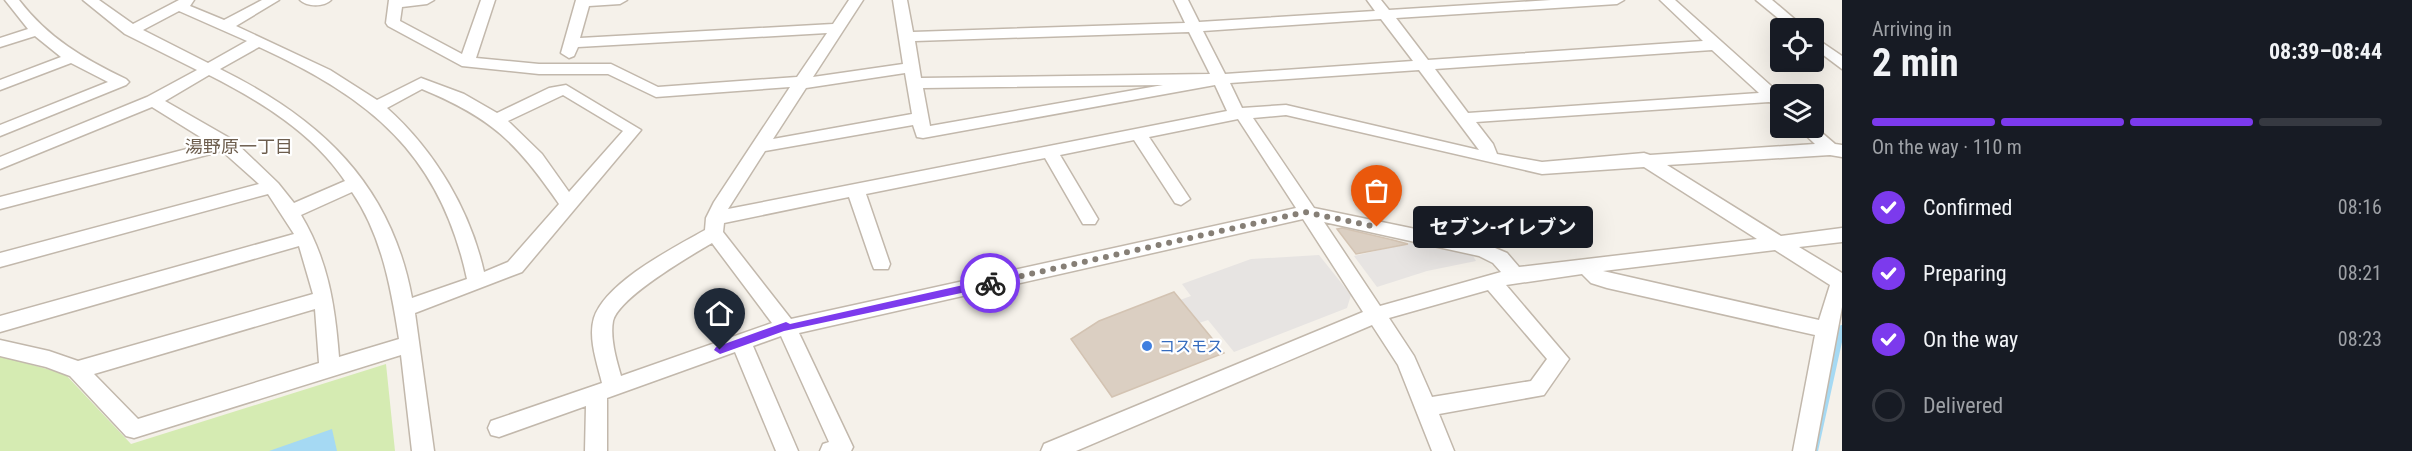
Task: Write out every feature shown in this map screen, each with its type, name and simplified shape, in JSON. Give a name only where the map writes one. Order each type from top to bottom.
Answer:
[{"type":"street","points":[[90,0],[130,31],[256,93],[312,131],[357,183],[374,207],[392,252],[406,308],[423,451]]},
{"type":"street","points":[[225,26],[272,0]]},
{"type":"street","points":[[307,0],[324,0]]},
{"type":"street","points":[[427,0],[395,2],[393,23],[467,63],[565,70],[610,69],[656,92],[800,83],[912,67]]},
{"type":"street","points":[[467,63],[488,0]]},
{"type":"street","points":[[560,91],[583,1],[620,0]]},
{"type":"street","points":[[714,225],[758,147],[856,0]]},
{"type":"street","points":[[900,0],[923,133],[1220,79]]},
{"type":"street","points":[[1181,0],[1220,79],[1240,113],[1305,212],[1377,314],[1407,362],[1443,451]]},
{"type":"street","points":[[1374,0],[1487,148],[1489,158]]},
{"type":"street","points":[[906,37],[1194,27],[1617,0]]},
{"type":"street","points":[[1667,0],[1770,95]]},
{"type":"street","points":[[1763,0],[1786,18]]},
{"type":"street","points":[[0,131],[121,82],[71,58],[36,30],[9,3]]},
{"type":"street","points":[[130,31],[184,3],[339,83],[377,107],[422,158],[459,218],[477,283]]},
{"type":"street","points":[[572,43],[837,28]]},
{"type":"street","points":[[0,44],[36,30]]},
{"type":"street","points":[[0,163],[153,101],[258,42]]},
{"type":"street","points":[[915,83],[1220,79],[1716,45]]},
{"type":"street","points":[[1824,49],[1842,64]]},
{"type":"street","points":[[0,85],[71,58]]},
{"type":"street","points":[[377,107],[422,83],[458,98],[497,120],[536,158],[569,205]]},
{"type":"street","points":[[406,308],[515,267],[633,130],[566,90],[497,120]]},
{"type":"street","points":[[153,101],[199,125],[227,144],[250,163],[291,212],[316,265],[323,299],[330,369]]},
{"type":"street","points":[[1464,118],[1770,101]]},
{"type":"street","points":[[596,451],[605,390],[603,330],[605,315],[637,282],[714,225],[856,191],[1240,113],[1286,110],[1489,158],[1542,168],[1644,159],[1836,150]]},
{"type":"street","points":[[758,147],[921,118]]},
{"type":"street","points":[[1139,134],[1182,199]]},
{"type":"street","points":[[1820,138],[1836,150]]},
{"type":"street","points":[[0,202],[227,144]]},
{"type":"street","points":[[1050,152],[1089,219]]},
{"type":"street","points":[[1644,159],[1841,282],[1827,330],[1806,425],[1804,451]]},
{"type":"street","points":[[291,212],[357,183]]},
{"type":"street","points":[[0,260],[272,187]]},
{"type":"street","points":[[856,191],[881,264]]},
{"type":"street","points":[[499,428],[787,327],[1305,212],[1483,250],[1500,258],[1515,275]]},
{"type":"street","points":[[714,225],[787,327],[842,447],[831,451]]},
{"type":"street","points":[[1052,451],[1377,314],[1515,275],[1842,235]]},
{"type":"street","points":[[0,324],[304,238]]},
{"type":"street","points":[[1585,265],[1598,278],[1607,281],[1827,330]]},
{"type":"street","points":[[1426,407],[1538,389],[1559,359],[1492,282]]},
{"type":"street","points":[[77,370],[323,299]]},
{"type":"street","points":[[741,342],[787,451]]},
{"type":"street","points":[[0,348],[49,359],[77,370],[134,429],[410,344]]},
{"type":"green space","points":[[0,356],[65,374],[131,444],[386,364],[395,451],[0,451]]},
{"type":"shaded area","points":[[1414,242],[1473,256],[1476,261],[1427,271],[1377,287],[1354,256]]},
{"type":"shaded area","points":[[1319,255],[1351,295],[1347,308],[1234,352],[1208,320],[1199,323],[1180,300],[1191,296],[1182,284],[1251,259]]},
{"type":"water","points":[[332,429],[337,451],[269,451]]},
{"type":"building","points":[[1342,228],[1408,244],[1356,254],[1337,229]]},
{"type":"building","name":"コスモス","points":[[1174,292],[1224,353],[1112,397],[1071,339],[1099,321]]},
{"type":"waterway","points":[[1815,451],[1842,328]]},
{"type":"way so far","points":[[990,283],[1305,212],[1377,227]]},
{"type":"place","name":"セブン-イレブン","points":[[1377,227]]},
{"type":"place","name":"コスモス","points":[[1147,346]]},
{"type":"district","name":"湯野原一丁目","points":[[239,147]]},
{"type":"route","points":[[720,350],[786,326],[787,328],[990,283]]}]
